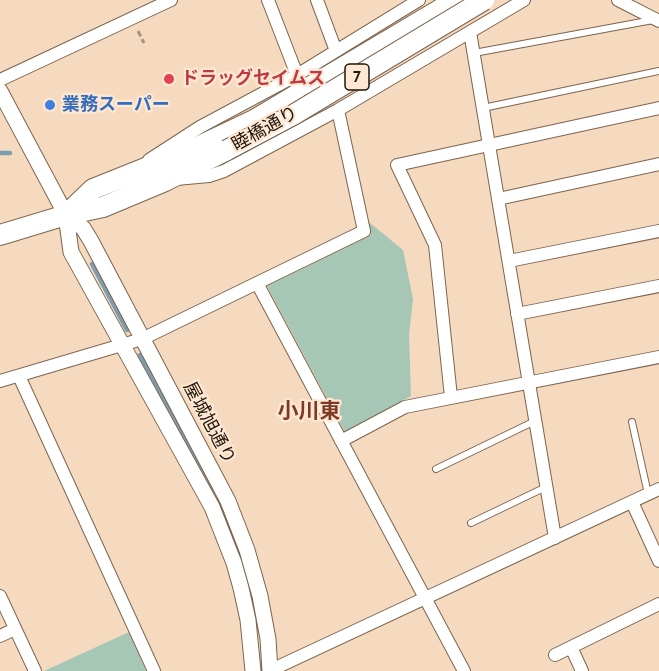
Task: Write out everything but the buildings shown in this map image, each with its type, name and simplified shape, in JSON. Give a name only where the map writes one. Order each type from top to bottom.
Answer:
[{"type":"main road","name":"睦橋通り","points":[[0,235],[66,215],[103,207],[169,180],[283,104],[456,0]]},
{"type":"main road","name":"睦橋通り","points":[[66,215],[93,189],[126,175],[224,143],[293,115],[484,0]]},
{"type":"street","points":[[0,80],[171,0]]},
{"type":"street","points":[[268,0],[297,75]]},
{"type":"street","points":[[317,0],[336,51]]},
{"type":"street","points":[[126,175],[200,127],[297,75],[419,0]]},
{"type":"street","points":[[618,0],[658,20]]},
{"type":"street","points":[[169,180],[202,178],[224,171],[338,110],[520,1]]},
{"type":"street","points":[[470,32],[555,538]]},
{"type":"street","name":"屋城旭通り","points":[[0,91],[66,215],[71,252],[212,507],[239,580],[248,620],[254,671]]},
{"type":"street","points":[[451,397],[435,245],[398,165],[659,108]]},
{"type":"street","points":[[0,381],[142,339],[364,231],[338,110]]},
{"type":"street","points":[[498,199],[659,164]]},
{"type":"street","name":"屋城旭通り","points":[[66,215],[83,228],[223,491],[242,536],[260,596],[268,639],[270,671]]},
{"type":"street","points":[[509,261],[659,231]]},
{"type":"street","points":[[257,283],[464,671]]},
{"type":"street","points":[[518,314],[659,286]]},
{"type":"street","points":[[341,441],[405,407],[659,357]]},
{"type":"street","points":[[19,376],[154,671]]},
{"type":"street","points":[[270,671],[654,492]]},
{"type":"street","points":[[632,502],[659,561]]},
{"type":"street","points":[[0,596],[35,671]]},
{"type":"street","points":[[555,655],[659,604]]},
{"type":"street","points":[[0,636],[15,629]]},
{"type":"street","points":[[571,647],[582,671]]},
{"type":"lane","points":[[474,53],[658,20]]},
{"type":"lane","points":[[483,108],[659,71]]},
{"type":"lane","points":[[436,469],[535,421]]},
{"type":"lane","points":[[632,422],[654,492]]},
{"type":"lane","points":[[471,523],[546,487]]},
{"type":"green space","points":[[369,222],[403,250],[413,299],[409,335],[411,396],[345,432],[267,286],[371,235]]},
{"type":"green space","points":[[129,632],[146,671],[44,671]]},
{"type":"waterway","points":[[0,153],[10,153]]},
{"type":"waterway","points":[[92,264],[127,330]]},
{"type":"waterway","points":[[140,355],[212,491]]},
{"type":"waterway","points":[[221,509],[245,571],[256,620]]},
{"type":"place","name":"ドラッグセイムス","points":[[169,79]]},
{"type":"place","name":"業務スーパー","points":[[50,105]]},
{"type":"district","name":"小川東","points":[[309,412]]}]
